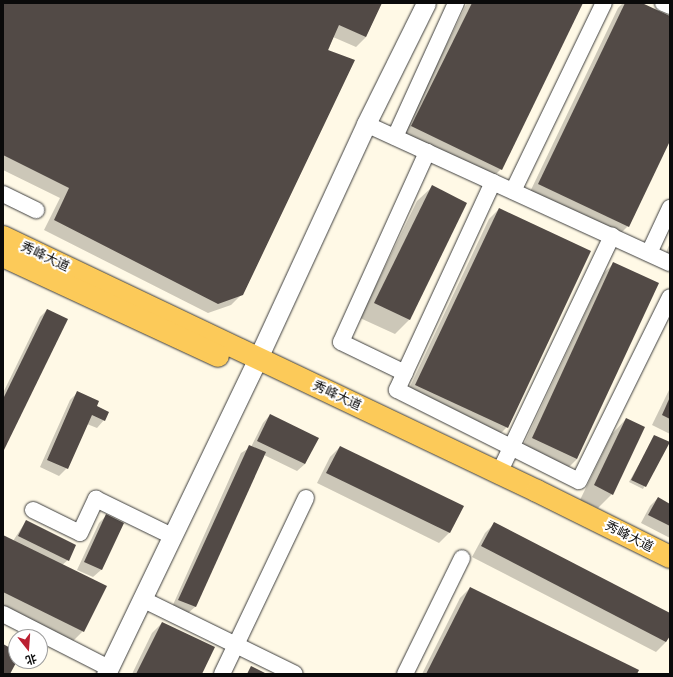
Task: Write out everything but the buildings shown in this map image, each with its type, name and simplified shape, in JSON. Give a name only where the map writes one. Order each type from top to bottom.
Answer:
[{"type":"main road","name":"秀峰大道","points":[[3,237],[670,573]]},
{"type":"main road","name":"秀峰大道","points":[[3,256],[499,473],[670,557]]},
{"type":"street","points":[[3,614],[107,671],[255,365],[366,124],[426,3]]},
{"type":"street","points":[[395,137],[456,3]]},
{"type":"street","points":[[513,191],[604,3]]},
{"type":"street","points":[[663,3],[670,6]]},
{"type":"street","points":[[366,124],[670,263]]},
{"type":"street","points":[[405,373],[341,342],[427,152]]},
{"type":"street","points":[[493,182],[397,390],[579,481],[670,297]]},
{"type":"street","points":[[3,194],[36,210]]},
{"type":"street","points":[[649,253],[670,208]]},
{"type":"street","points":[[499,473],[612,236]]},
{"type":"street","points":[[222,674],[306,498]]},
{"type":"street","points":[[33,510],[80,533],[96,499],[172,536]]},
{"type":"street","points":[[405,674],[462,558]]},
{"type":"street","points":[[142,599],[295,674]]}]
